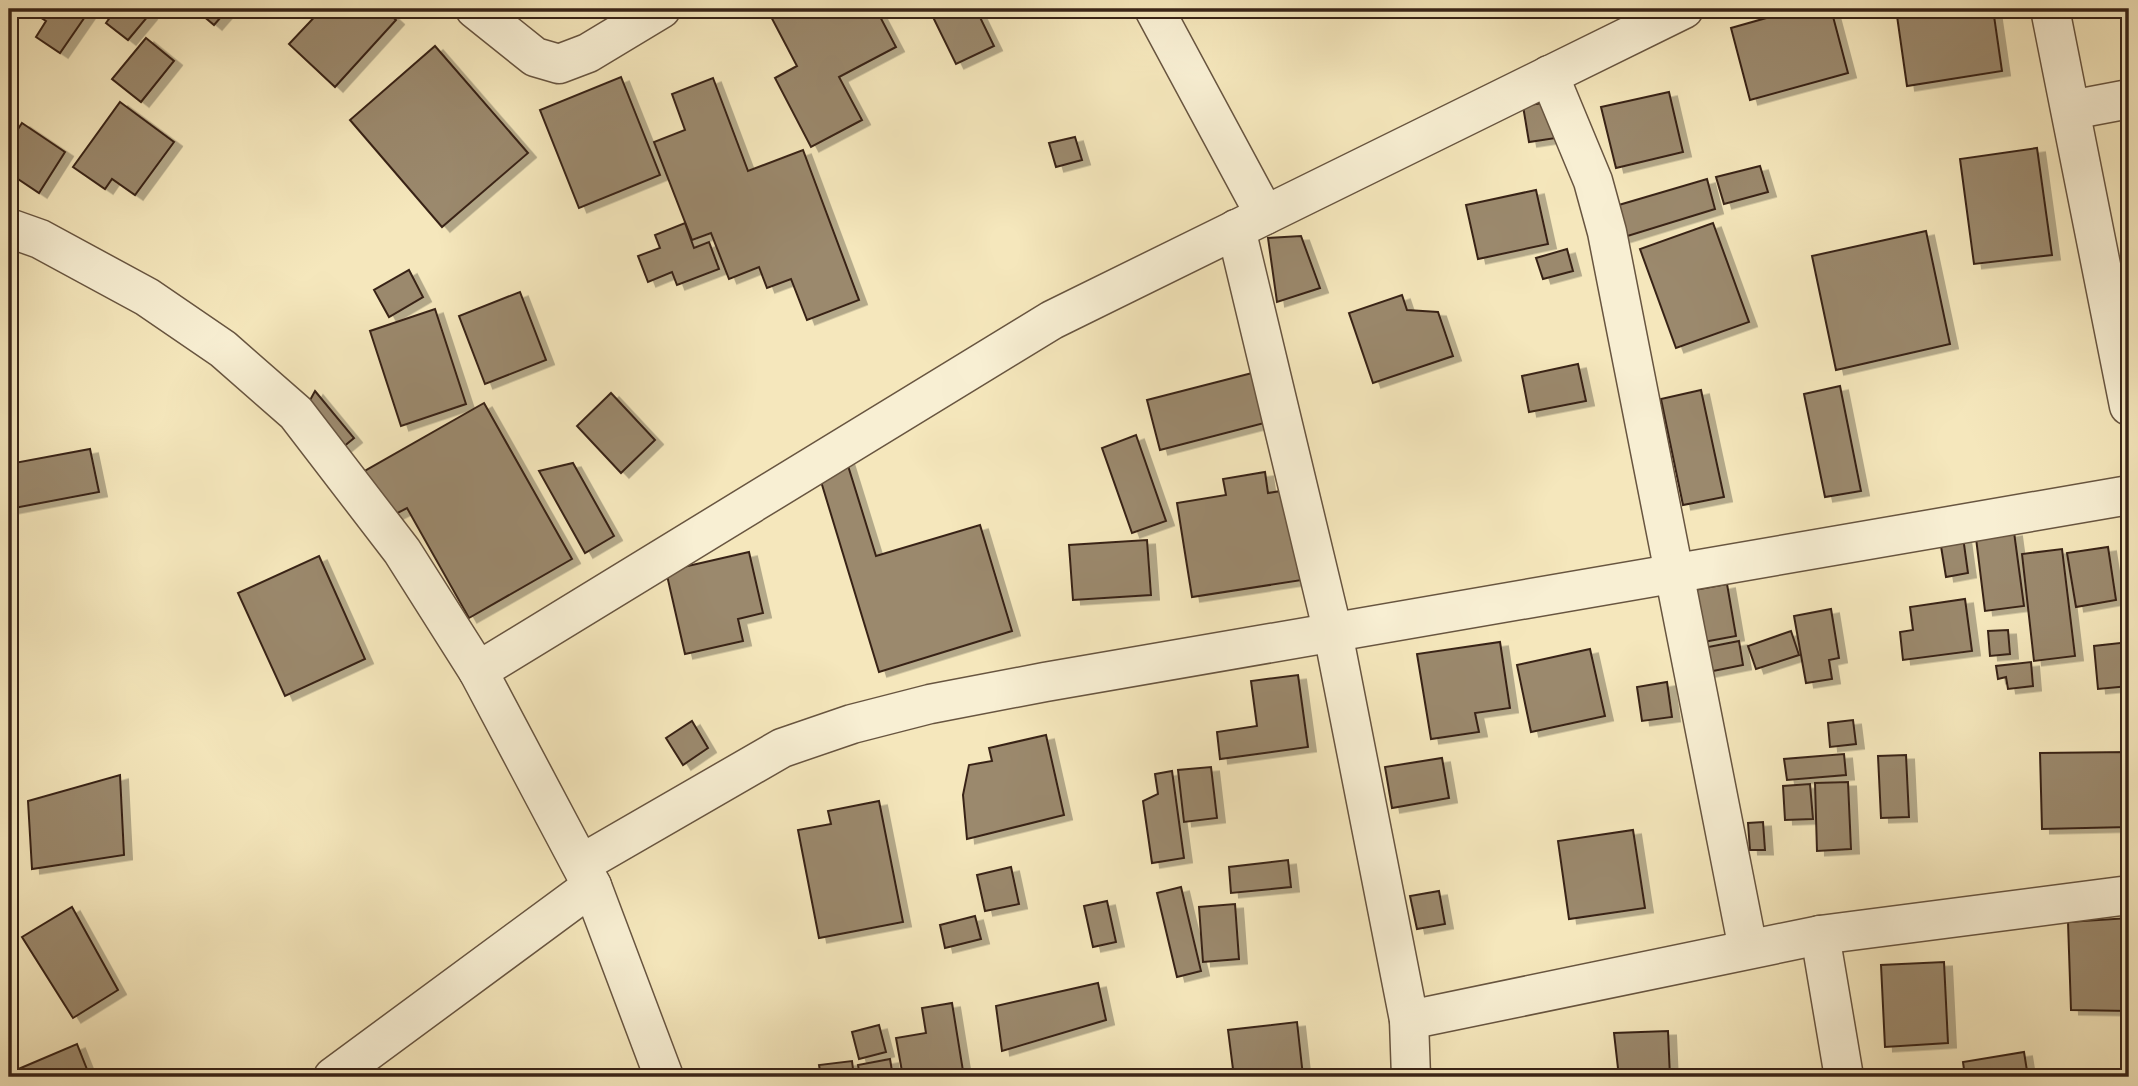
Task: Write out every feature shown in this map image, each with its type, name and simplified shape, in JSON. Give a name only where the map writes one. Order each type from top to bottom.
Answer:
[{"type":"street","points":[[475,9],[535,57],[559,64],[588,53],[661,9]]},
{"type":"street","points":[[1154,9],[1251,222],[1409,1020],[1411,1077]]},
{"type":"street","points":[[478,671],[1052,320],[1684,9]]},
{"type":"street","points":[[2050,9],[2129,407]]},
{"type":"street","points":[[1549,75],[1593,181],[1607,232],[1748,948]]},
{"type":"street","points":[[2071,110],[2129,99]]},
{"type":"street","points":[[9,228],[40,239],[147,297],[223,349],[296,413],[402,551],[478,671],[587,875],[664,1077]]},
{"type":"street","points":[[333,1077],[587,875],[782,748],[852,724],[968,696],[2129,495]]},
{"type":"street","points":[[1409,1020],[1820,935],[2129,895]]},
{"type":"street","points":[[1820,935],[1844,1077]]},
{"type":"building","points":[[27,9],[89,11],[60,53],[36,37],[46,21]]},
{"type":"building","points":[[116,9],[141,9],[149,15],[128,40],[106,23]]},
{"type":"building","points":[[195,9],[228,9],[214,25]]},
{"type":"building","points":[[322,9],[384,9],[396,20],[335,87],[289,44]]},
{"type":"building","points":[[876,9],[896,47],[839,77],[862,120],[811,147],[775,78],[797,66],[768,11]]},
{"type":"building","points":[[929,9],[976,9],[994,46],[956,64]]},
{"type":"building","points":[[1798,9],[1831,9],[1848,73],[1750,100],[1731,28]]},
{"type":"building","points":[[1896,9],[1993,9],[2002,71],[1907,86]]},
{"type":"building","points":[[146,38],[174,61],[141,102],[112,79]]},
{"type":"building","points":[[435,46],[528,153],[442,227],[350,120]]},
{"type":"building","points":[[621,77],[660,175],[579,208],[540,110]]},
{"type":"building","points":[[713,78],[748,171],[803,150],[859,300],[807,320],[791,279],[767,288],[759,267],[729,279],[711,233],[692,240],[654,142],[685,130],[672,94]]},
{"type":"building","points":[[1669,92],[1683,152],[1616,168],[1601,107]]},
{"type":"building","points":[[120,102],[174,142],[135,195],[112,179],[105,189],[73,167]]},
{"type":"building","points":[[1549,102],[1556,138],[1529,142],[1523,106]]},
{"type":"building","points":[[22,123],[65,152],[39,193],[9,173],[9,143]]},
{"type":"building","points":[[1075,137],[1082,160],[1056,167],[1049,143]]},
{"type":"building","points":[[2037,148],[2052,255],[1974,264],[1960,159]]},
{"type":"building","points":[[1760,166],[1768,192],[1724,204],[1716,177]]},
{"type":"building","points":[[1707,179],[1715,209],[1621,238],[1612,207]]},
{"type":"building","points":[[1536,190],[1548,244],[1478,259],[1466,205]]},
{"type":"building","points":[[685,223],[694,248],[709,242],[719,269],[677,285],[672,272],[648,282],[638,256],[660,248],[655,235]]},
{"type":"building","points":[[1713,223],[1749,322],[1676,348],[1640,249]]},
{"type":"building","points":[[1926,231],[1950,344],[1836,370],[1812,256]]},
{"type":"building","points":[[1301,236],[1320,288],[1277,302],[1268,238]]},
{"type":"building","points":[[1567,249],[1573,271],[1543,279],[1536,258]]},
{"type":"building","points":[[409,270],[423,297],[389,317],[374,290]]},
{"type":"building","points":[[2129,275],[2129,310],[2122,276]]},
{"type":"building","points":[[520,292],[546,360],[485,384],[459,316]]},
{"type":"building","points":[[1402,295],[1407,310],[1438,312],[1453,356],[1373,383],[1349,313]]},
{"type":"building","points":[[435,309],[466,404],[401,426],[370,331]]},
{"type":"building","points":[[1578,364],[1586,401],[1529,412],[1522,376]]},
{"type":"building","points":[[1260,371],[1272,421],[1160,450],[1147,400]]},
{"type":"building","points":[[1840,386],[1861,491],[1825,497],[1804,394]]},
{"type":"building","points":[[1701,390],[1724,497],[1683,505],[1661,399]]},
{"type":"building","points":[[315,391],[354,438],[342,448],[302,415]]},
{"type":"building","points":[[611,393],[655,440],[621,473],[577,426]]},
{"type":"building","points":[[484,403],[572,559],[469,618],[407,508],[388,518],[363,472]]},
{"type":"building","points":[[1136,435],[1166,521],[1132,533],[1102,448]]},
{"type":"building","points":[[90,449],[99,492],[9,509],[9,464]]},
{"type":"building","points":[[845,456],[876,556],[980,525],[1012,631],[879,672],[816,465]]},
{"type":"building","points":[[573,463],[614,536],[585,553],[539,471]]},
{"type":"building","points":[[1265,472],[1268,493],[1287,490],[1302,580],[1192,597],[1177,503],[1226,495],[1223,479]]},
{"type":"building","points":[[2014,532],[2024,606],[1985,611],[1976,538]]},
{"type":"building","points":[[1963,537],[1968,573],[1946,577],[1940,540]]},
{"type":"building","points":[[1147,540],[1151,595],[1073,600],[1069,545]]},
{"type":"building","points":[[2108,547],[2116,600],[2076,607],[2067,553]]},
{"type":"building","points":[[2062,549],[2075,656],[2034,661],[2022,554]]},
{"type":"building","points":[[749,552],[763,613],[738,619],[743,641],[685,654],[666,571]]},
{"type":"building","points":[[319,556],[365,659],[285,696],[238,593]]},
{"type":"building","points":[[1727,584],[1736,636],[1698,643],[1689,591]]},
{"type":"building","points":[[1965,599],[1972,651],[1903,660],[1900,632],[1913,630],[1910,607]]},
{"type":"building","points":[[1831,609],[1839,658],[1829,660],[1832,679],[1806,683],[1794,616]]},
{"type":"building","points":[[2008,630],[2010,654],[1990,656],[1988,631]]},
{"type":"building","points":[[1791,631],[1799,655],[1756,669],[1748,646]]},
{"type":"building","points":[[1739,641],[1743,665],[1698,674],[1693,650]]},
{"type":"building","points":[[1500,642],[1510,708],[1475,713],[1479,732],[1431,739],[1417,654]]},
{"type":"building","points":[[2129,642],[2129,686],[2098,689],[2094,646]]},
{"type":"building","points":[[1590,649],[1605,716],[1531,732],[1517,665]]},
{"type":"building","points":[[2031,662],[2033,686],[2008,689],[2006,677],[1998,679],[1996,666]]},
{"type":"building","points":[[1298,675],[1308,747],[1220,759],[1217,732],[1257,726],[1251,681]]},
{"type":"building","points":[[1667,682],[1672,717],[1642,721],[1637,687]]},
{"type":"building","points":[[1853,720],[1856,744],[1830,747],[1828,723]]},
{"type":"building","points":[[692,721],[708,748],[683,765],[666,738]]},
{"type":"building","points":[[1046,735],[1064,815],[967,839],[963,795],[969,765],[992,761],[989,748]]},
{"type":"building","points":[[2129,752],[2129,827],[2042,829],[2040,753]]},
{"type":"building","points":[[1844,754],[1846,775],[1787,780],[1784,759]]},
{"type":"building","points":[[1906,755],[1909,817],[1881,818],[1878,756]]},
{"type":"building","points":[[1442,758],[1449,798],[1392,808],[1385,767]]},
{"type":"building","points":[[1211,767],[1217,818],[1184,822],[1178,770]]},
{"type":"building","points":[[1172,771],[1184,858],[1152,863],[1143,801],[1158,794],[1155,774]]},
{"type":"building","points":[[120,775],[124,855],[32,869],[28,801]]},
{"type":"building","points":[[1848,782],[1851,849],[1817,851],[1815,783]]},
{"type":"building","points":[[1810,784],[1813,819],[1785,820],[1783,786]]},
{"type":"building","points":[[879,801],[903,922],[819,938],[798,830],[831,824],[828,811]]},
{"type":"building","points":[[1763,822],[1765,850],[1750,850],[1748,823]]},
{"type":"building","points":[[1633,830],[1645,908],[1569,919],[1558,841]]},
{"type":"building","points":[[1288,860],[1291,887],[1231,893],[1229,867]]},
{"type":"building","points":[[1011,867],[1019,904],[985,911],[977,875]]},
{"type":"building","points":[[1181,887],[1201,971],[1177,977],[1157,893]]},
{"type":"building","points":[[1439,891],[1445,924],[1417,929],[1410,896]]},
{"type":"building","points":[[1107,901],[1116,942],[1093,947],[1084,906]]},
{"type":"building","points":[[1235,904],[1239,959],[1203,962],[1199,907]]},
{"type":"building","points":[[72,907],[118,990],[73,1018],[22,937]]},
{"type":"building","points":[[975,916],[981,939],[945,948],[940,925]]},
{"type":"building","points":[[2129,918],[2129,1011],[2071,1010],[2068,922]]},
{"type":"building","points":[[1944,962],[1948,1043],[1885,1047],[1881,965]]},
{"type":"building","points":[[1098,983],[1106,1020],[1002,1051],[996,1006]]},
{"type":"building","points":[[952,1003],[964,1077],[903,1077],[896,1038],[926,1033],[922,1008]]},
{"type":"building","points":[[1297,1022],[1303,1076],[1234,1077],[1228,1030]]},
{"type":"building","points":[[879,1025],[886,1052],[859,1059],[852,1032]]},
{"type":"building","points":[[1668,1031],[1670,1077],[1619,1077],[1614,1033]]},
{"type":"building","points":[[77,1044],[90,1077],[9,1077],[9,1073]]},
{"type":"building","points":[[2024,1052],[2028,1077],[1965,1077],[1963,1062]]},
{"type":"building","points":[[890,1059],[893,1077],[860,1077],[858,1065]]},
{"type":"building","points":[[852,1061],[854,1077],[821,1077],[819,1065]]}]
